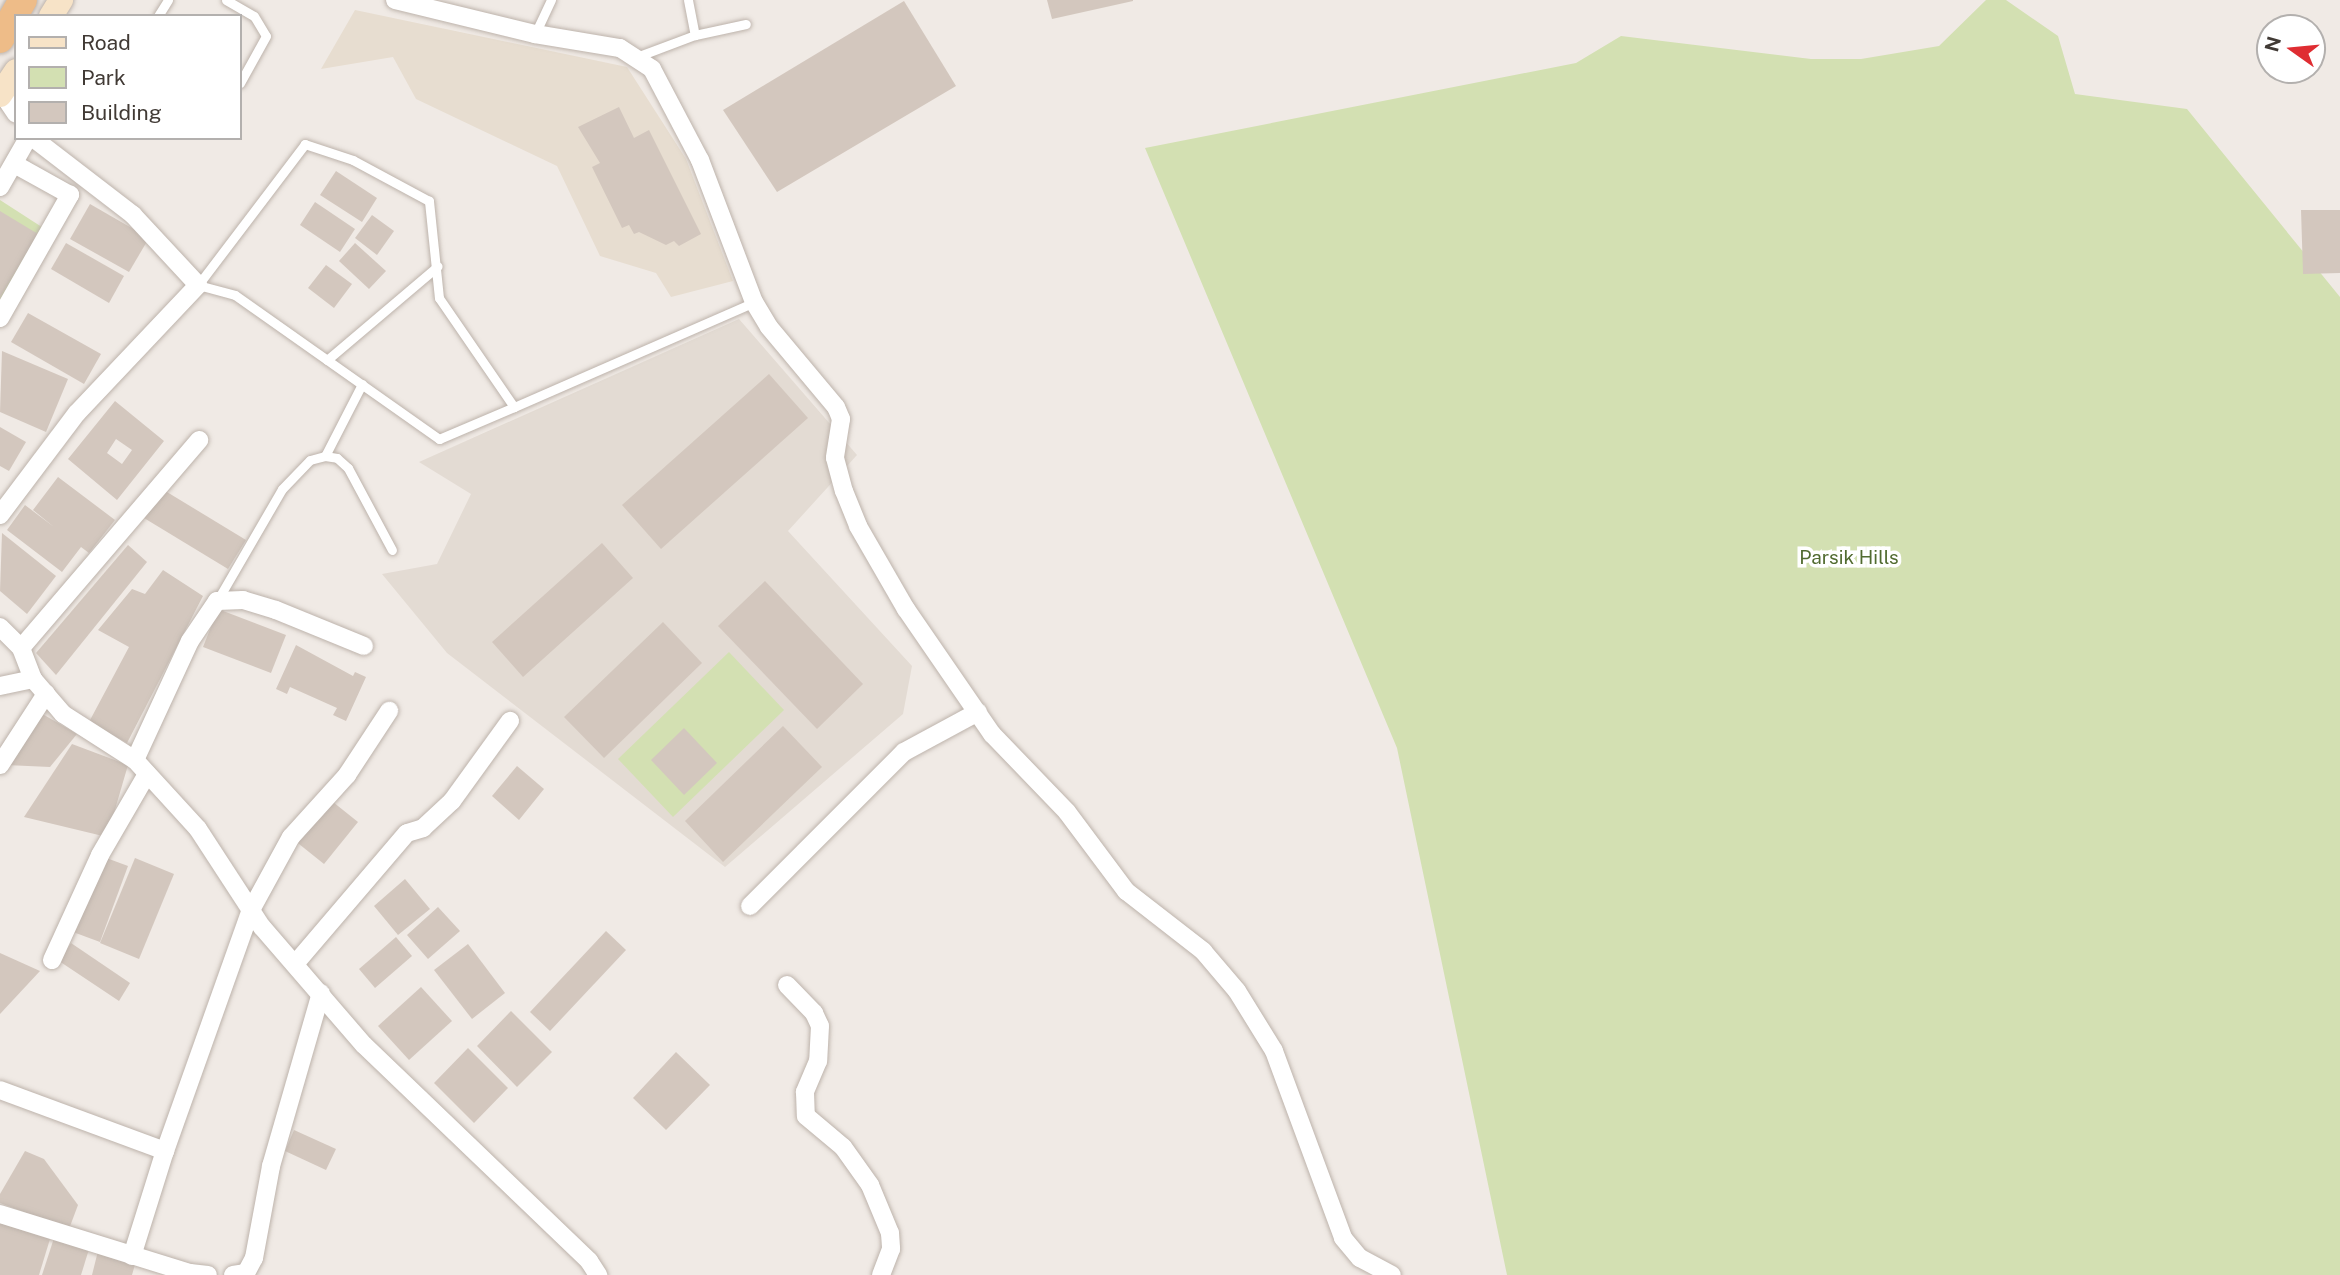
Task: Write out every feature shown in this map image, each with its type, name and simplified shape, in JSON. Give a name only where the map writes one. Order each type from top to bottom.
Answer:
[{"type":"highway","points":[[0,39],[14,15]]},
{"type":"main road","points":[[9,105],[14,81]]},
{"type":"street","points":[[395,0],[444,6],[534,34],[620,48],[639,56],[652,69],[700,160],[754,302],[769,327],[836,407],[841,419],[835,458],[858,526],[906,609],[992,734],[1067,812],[1126,891],[1203,951],[1237,991],[1275,1051],[1343,1238],[1360,1258],[1392,1275]]},
{"type":"street","points":[[0,187],[30,140]]},
{"type":"street","points":[[0,516],[77,413],[198,285],[133,215],[34,140]]},
{"type":"street","points":[[0,318],[70,195],[13,164]]},
{"type":"street","points":[[21,648],[199,440]]},
{"type":"street","points":[[135,760],[190,641],[217,601],[243,600],[276,610],[364,646]]},
{"type":"street","points":[[0,627],[21,648],[33,679],[46,694],[88,733],[135,760],[198,830],[251,910],[365,1045],[589,1261],[598,1275]]},
{"type":"street","points":[[0,686],[33,679]]},
{"type":"street","points":[[0,765],[46,694]]},
{"type":"street","points":[[132,1256],[165,1151],[251,910],[291,837],[347,775],[389,711]]},
{"type":"street","points":[[750,906],[904,751],[978,712]]},
{"type":"street","points":[[295,964],[407,832],[423,828],[452,802],[510,721]]},
{"type":"street","points":[[52,960],[100,855],[147,774]]},
{"type":"street","points":[[787,985],[814,1013],[820,1026],[818,1061],[805,1092],[806,1116],[843,1147],[870,1185],[890,1233],[891,1249],[881,1275]]},
{"type":"street","points":[[243,1274],[254,1258],[271,1166],[321,993]]},
{"type":"street","points":[[0,1090],[165,1151]]},
{"type":"street","points":[[0,1214],[132,1256],[208,1275]]},
{"type":"lane","points":[[226,0],[254,16],[266,36],[242,78]]},
{"type":"lane","points":[[534,34],[551,0]]},
{"type":"lane","points":[[688,0],[695,35]]},
{"type":"lane","points":[[639,56],[695,35],[746,24]]},
{"type":"lane","points":[[514,407],[439,298],[438,266],[429,201],[353,160],[305,144],[198,285],[235,295],[439,439],[514,407],[754,302]]},
{"type":"lane","points":[[327,360],[438,266]]},
{"type":"lane","points":[[325,456],[362,384]]},
{"type":"lane","points":[[217,601],[282,489],[310,460],[325,456],[337,458],[348,468],[392,550]]},
{"type":"shaded area","points":[[355,10],[627,67],[686,159],[733,281],[671,297],[656,273],[600,256],[557,166],[416,99],[393,57],[321,69]]},
{"type":"shaded area","points":[[739,319],[857,455],[788,531],[912,666],[903,714],[725,867],[447,653],[382,574],[437,564],[471,494],[419,462]]},
{"type":"green space","name":"Parsik Hills","points":[[1986,0],[2006,0],[2058,36],[2075,94],[2187,109],[2340,297],[2340,1275],[1507,1275],[1397,748],[1145,148],[1576,63],[1621,36],[1811,59],[1861,59],[1939,46]]},
{"type":"green space","points":[[0,200],[48,231],[0,322]]},
{"type":"green space","points":[[729,652],[784,710],[673,817],[618,759]]},
{"type":"building","points":[[1047,0],[1133,0],[1133,1],[1052,19]]},
{"type":"building","points":[[904,1],[956,86],[777,192],[723,110]]},
{"type":"building","points":[[619,107],[634,138],[649,130],[701,234],[679,246],[674,241],[666,245],[639,232],[634,234],[629,225],[622,228],[592,167],[600,163],[578,127]]},
{"type":"building","points":[[336,171],[377,198],[362,222],[320,195]]},
{"type":"building","points":[[315,202],[355,229],[340,252],[300,225]]},
{"type":"building","points":[[90,204],[149,238],[129,272],[70,239]]},
{"type":"building","points":[[2301,210],[2340,210],[2340,273],[2303,274]]},
{"type":"building","points":[[0,211],[38,234],[0,297]]},
{"type":"building","points":[[372,215],[394,231],[377,255],[355,238]]},
{"type":"building","points":[[66,243],[124,276],[109,303],[51,269]]},
{"type":"building","points":[[355,243],[386,271],[369,289],[339,261]]},
{"type":"building","points":[[326,265],[352,284],[334,308],[308,288]]},
{"type":"building","points":[[28,313],[101,354],[84,384],[11,342]]},
{"type":"building","points":[[2,351],[68,379],[46,432],[0,412]]},
{"type":"building","points":[[769,374],[808,418],[661,549],[622,505]]},
{"type":"building","points":[[115,401],[164,441],[117,500],[68,459]],"holes":[[[116,439],[132,450],[122,464],[107,453]]]},
{"type":"building","points":[[0,427],[26,442],[9,471],[0,466]]},
{"type":"building","points":[[58,477],[115,520],[89,553],[81,547],[62,572],[7,530],[25,505],[54,527],[33,510]]},
{"type":"building","points":[[162,489],[246,540],[228,569],[144,518]]},
{"type":"building","points":[[2,533],[56,576],[27,614],[0,591]]},
{"type":"building","points":[[602,543],[633,578],[523,677],[492,642]]},
{"type":"building","points":[[128,545],[147,562],[56,675],[36,653]]},
{"type":"building","points":[[163,570],[203,596],[127,743],[89,722],[129,647],[98,630],[132,589],[145,594]]},
{"type":"building","points":[[765,581],[863,684],[817,729],[718,626]]},
{"type":"building","points":[[218,609],[286,635],[271,673],[203,647]]},
{"type":"building","points":[[663,622],[702,663],[604,758],[564,717]]},
{"type":"building","points":[[296,645],[353,676],[355,672],[366,677],[346,721],[333,715],[337,708],[290,687],[287,694],[276,689]]},
{"type":"building","points":[[39,712],[77,734],[50,767],[6,765]]},
{"type":"building","points":[[783,726],[822,767],[723,862],[685,821]]},
{"type":"building","points":[[684,728],[717,763],[684,795],[651,760]]},
{"type":"building","points":[[72,744],[128,765],[107,837],[24,817]]},
{"type":"building","points":[[517,766],[544,789],[519,820],[492,796]]},
{"type":"building","points":[[328,798],[358,822],[324,864],[294,840]]},
{"type":"building","points":[[101,856],[128,866],[100,942],[73,932]]},
{"type":"building","points":[[135,858],[174,874],[139,959],[100,943]]},
{"type":"building","points":[[405,879],[430,909],[398,935],[374,906]]},
{"type":"building","points":[[438,907],[460,931],[428,959],[407,935]]},
{"type":"building","points":[[606,931],[626,950],[550,1031],[530,1012]]},
{"type":"building","points":[[396,937],[412,956],[375,988],[359,969]]},
{"type":"building","points":[[71,943],[130,983],[119,1001],[59,961]]},
{"type":"building","points":[[468,944],[505,993],[472,1019],[434,970]]},
{"type":"building","points":[[0,953],[40,971],[0,1014]]},
{"type":"building","points":[[421,987],[452,1021],[409,1060],[378,1026]]},
{"type":"building","points":[[511,1011],[552,1052],[517,1087],[477,1046]]},
{"type":"building","points":[[468,1048],[508,1088],[474,1123],[434,1083]]},
{"type":"building","points":[[676,1052],[710,1085],[666,1130],[633,1098]]},
{"type":"building","points":[[294,1130],[336,1149],[326,1170],[285,1151]]},
{"type":"building","points":[[25,1151],[44,1159],[78,1205],[69,1229],[0,1203],[0,1194]]},
{"type":"building","points":[[0,1223],[50,1239],[39,1275],[0,1275]]},
{"type":"building","points":[[55,1235],[90,1246],[81,1275],[42,1275]]},
{"type":"building","points":[[98,1251],[136,1261],[132,1275],[92,1275]]}]
